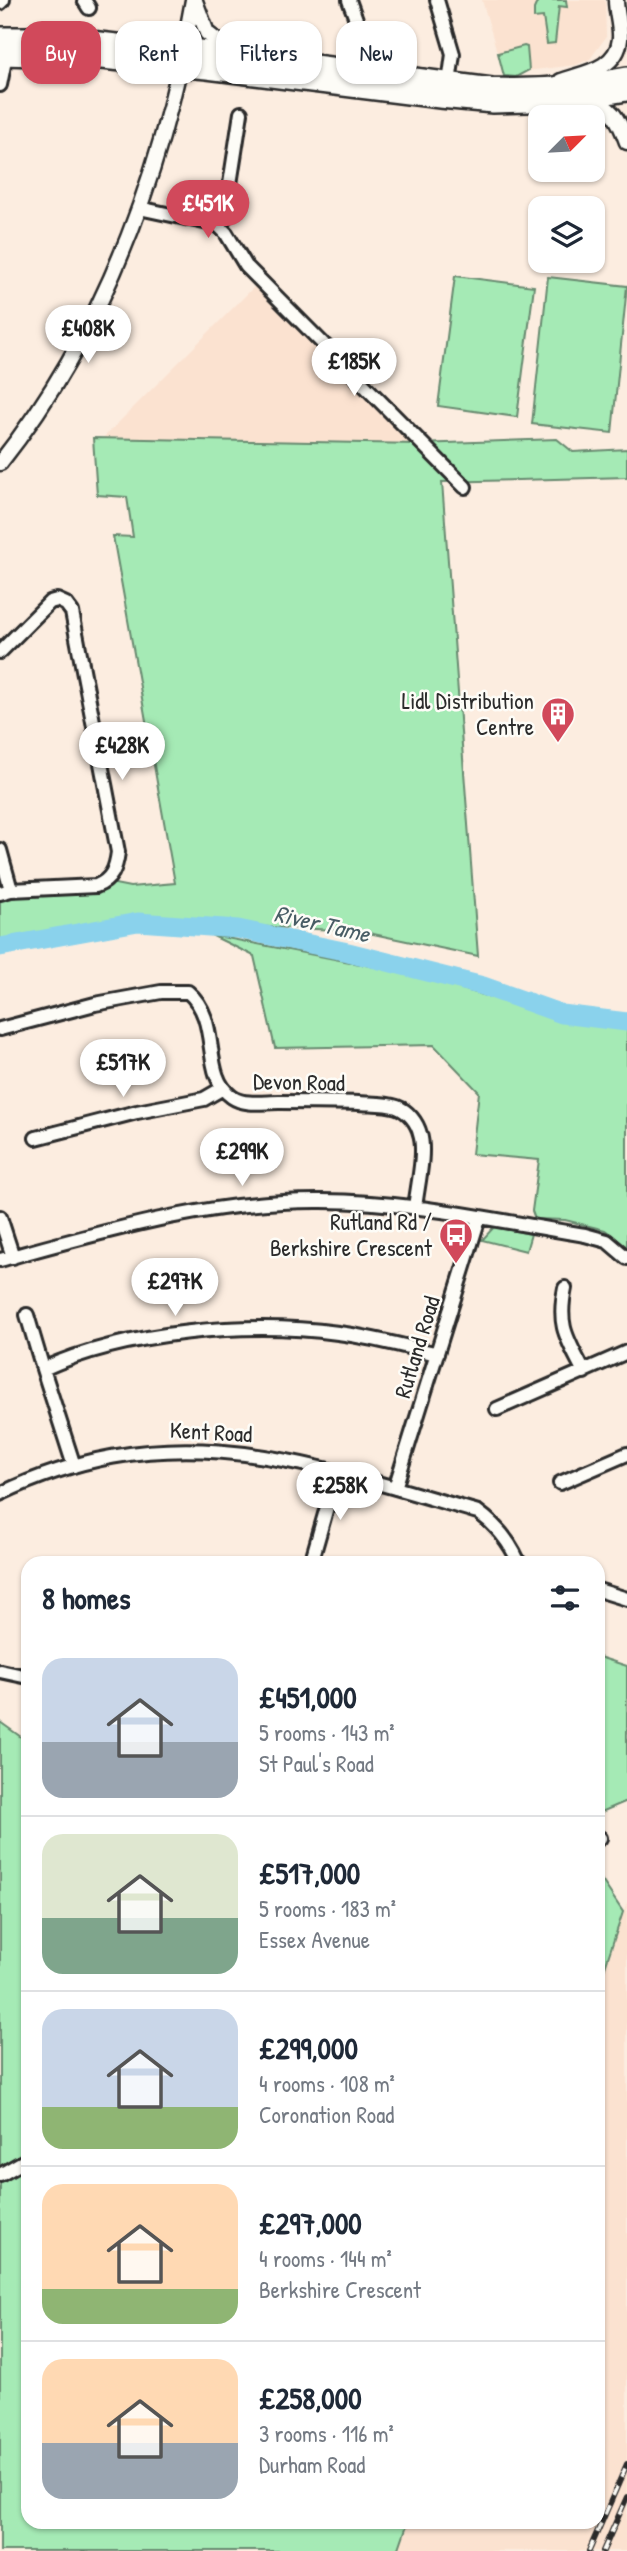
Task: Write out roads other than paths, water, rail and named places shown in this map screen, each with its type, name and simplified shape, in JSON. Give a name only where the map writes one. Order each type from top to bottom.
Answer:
[{"type":"highway","points":[[2,49],[56,37],[115,44]]},
{"type":"highway","points":[[2,49],[115,60]]},
{"type":"highway","points":[[202,69],[493,103],[583,99],[627,92]]},
{"type":"highway","points":[[417,79],[536,89],[627,77]]},
{"type":"street","points":[[190,21],[194,0]]},
{"type":"street","points":[[194,0],[207,33],[216,40]]},
{"type":"street","points":[[349,0],[355,21]]},
{"type":"street","points":[[437,0],[453,54],[449,83]]},
{"type":"street","points":[[617,1],[627,20]]},
{"type":"street","points":[[536,89],[598,69],[612,58],[620,41],[617,1]]},
{"type":"street","points":[[0,85],[2,49]]},
{"type":"street","points":[[0,463],[39,411],[80,344],[113,277],[139,208],[176,84]]},
{"type":"street","points":[[583,99],[603,104],[615,114],[627,142]]},
{"type":"street","points":[[218,225],[224,219],[226,210],[241,113]]},
{"type":"street","points":[[139,208],[218,225],[246,266],[465,487]]},
{"type":"street","points":[[0,652],[50,603],[57,600],[66,604],[72,612],[118,852],[117,863],[108,879],[96,886],[6,891],[0,850]]},
{"type":"street","name":"Devon Road","points":[[0,1029],[95,1004],[161,992],[188,992],[202,1005],[213,1063],[223,1088],[241,1102],[380,1104],[404,1110],[414,1120],[421,1138],[415,1208]]},
{"type":"street","points":[[36,1138],[137,1112],[204,1099],[223,1088]]},
{"type":"street","points":[[0,1217],[6,1258],[124,1226],[195,1211],[323,1200],[415,1208],[599,1237],[627,1258]]},
{"type":"street","name":"Rutland Road","points":[[395,1488],[479,1218]]},
{"type":"street","points":[[565,1288],[561,1310],[562,1326],[583,1372]]},
{"type":"street","points":[[27,1315],[74,1466]]},
{"type":"street","points":[[43,1369],[77,1355],[128,1343],[241,1328],[335,1332],[437,1354]]},
{"type":"street","points":[[497,1409],[627,1352]]},
{"type":"street","name":"Kent Road","points":[[0,1494],[74,1466],[121,1455],[191,1449],[255,1455],[337,1472],[478,1512],[493,1523],[516,1556]]},
{"type":"street","points":[[560,1483],[627,1454]]},
{"type":"street","points":[[313,1556],[337,1472]]},
{"type":"street","points":[[605,1592],[627,1599]]},
{"type":"street","points":[[0,1671],[21,1676]]},
{"type":"street","points":[[0,2175],[21,2163]]},
{"type":"waterway","name":"River Tame","points":[[0,947],[138,922],[238,929],[348,952],[483,986],[562,1014],[627,1022]]},
{"type":"railway","points":[[605,2514],[627,2464]]},
{"type":"railway","points":[[603,2551],[627,2497]]},
{"type":"railway","points":[[589,2551],[599,2529]]},
{"type":"place","name":"Lidl Distribution Centre","points":[[558,744]]},
{"type":"place","name":"Rutland Rd / Berkshire Crescent","points":[[456,1265]]}]
